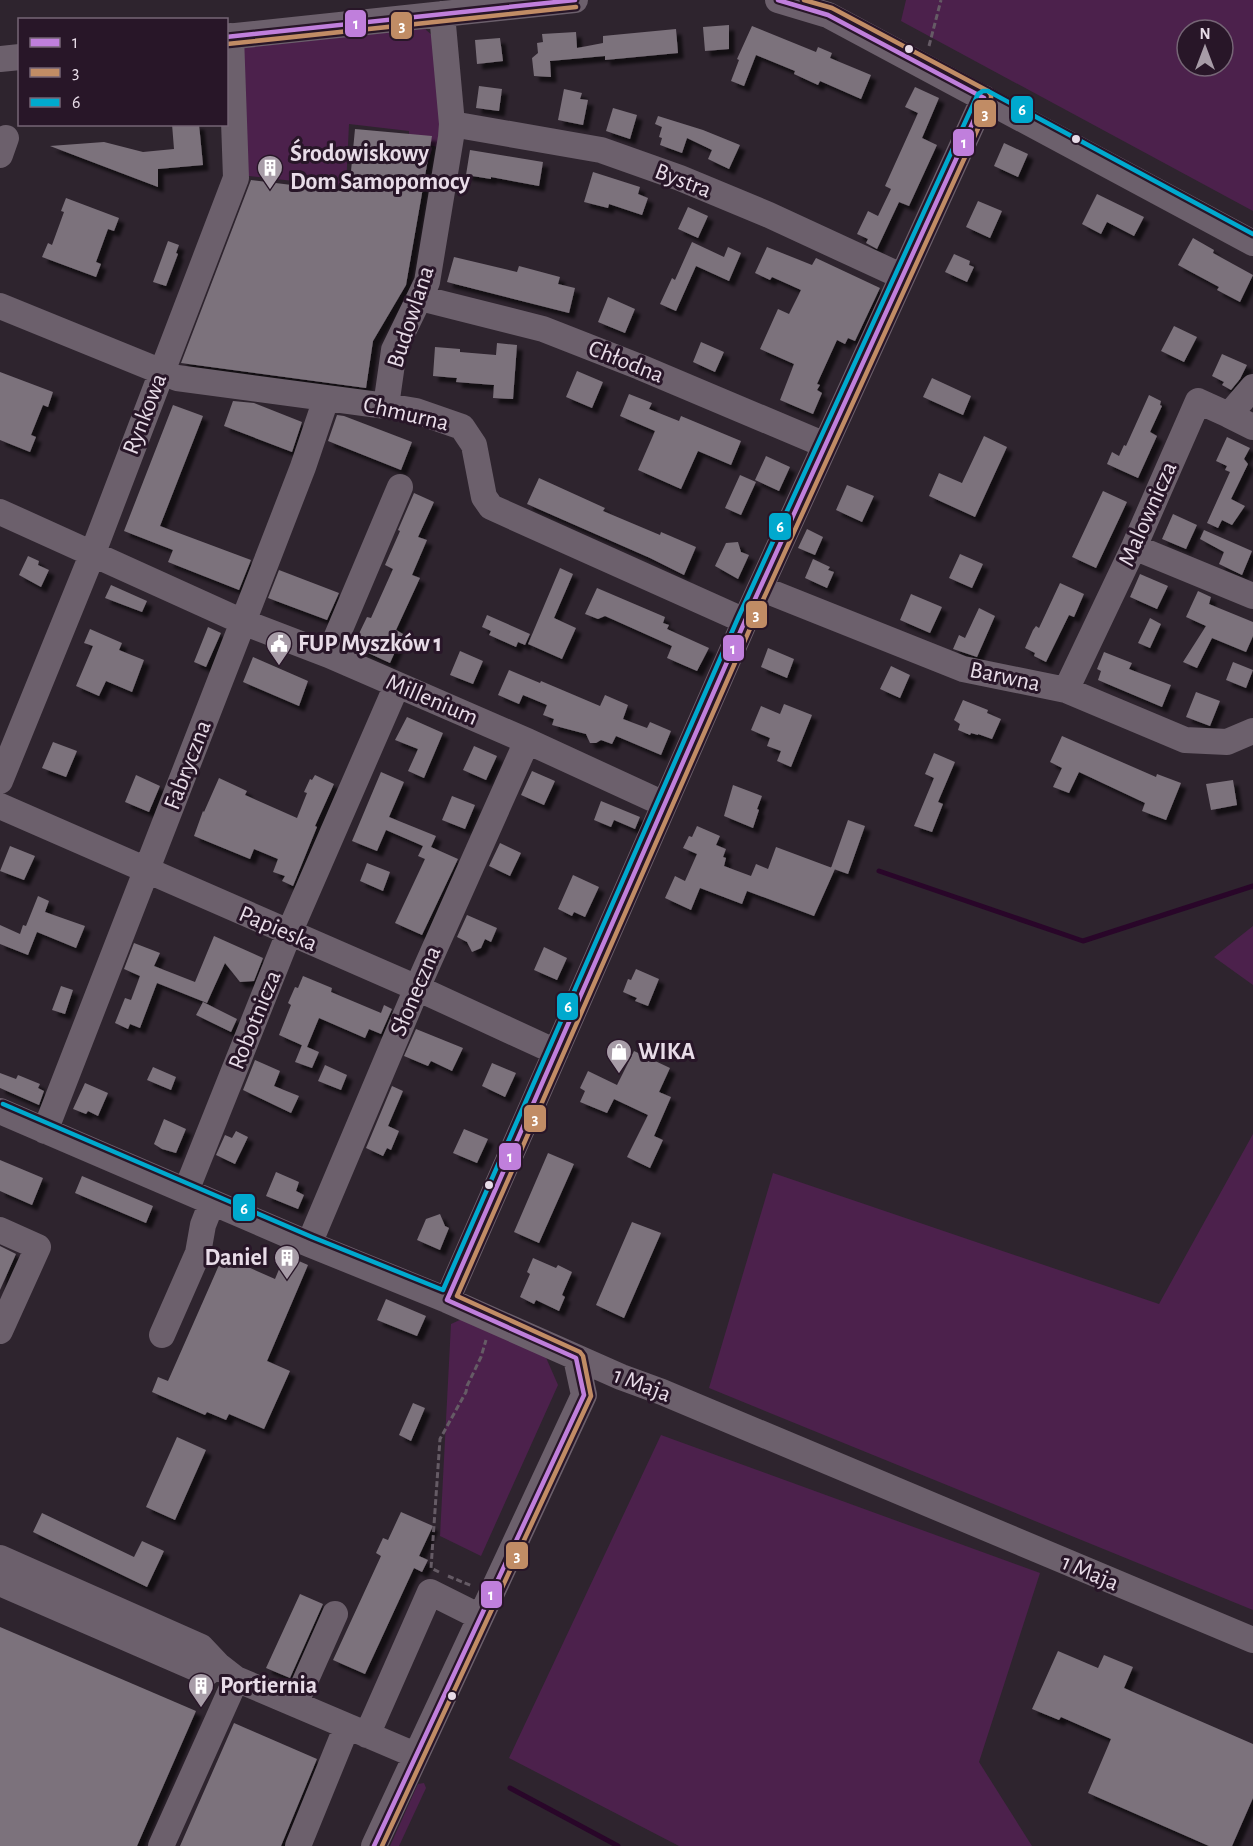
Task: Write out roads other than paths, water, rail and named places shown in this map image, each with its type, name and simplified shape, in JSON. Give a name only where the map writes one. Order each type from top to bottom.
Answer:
[{"type":"street","points":[[229,36],[575,0]]},
{"type":"street","points":[[778,0],[828,15],[1253,243]]},
{"type":"street","name":"Budowlana","points":[[386,406],[394,350],[427,282],[452,124],[442,14]]},
{"type":"street","name":"Rynkowa","points":[[0,781],[92,555],[236,178],[229,36]]},
{"type":"street","points":[[0,59],[18,57]]},
{"type":"street","points":[[447,1300],[745,621],[984,98]]},
{"type":"street","name":"Bystra","points":[[452,124],[601,150],[680,178],[769,215],[901,276]]},
{"type":"street","name":"Chłodna","points":[[420,298],[543,329],[825,445]]},
{"type":"street","name":"Chmurna","points":[[0,306],[177,378],[416,411],[462,427],[474,445],[484,497],[497,511],[745,621]]},
{"type":"street","points":[[1253,387],[1228,415],[1253,427]]},
{"type":"street","name":"Fabryczna","points":[[45,1131],[303,467],[326,399]]},
{"type":"street","name":"Malownicza","points":[[1066,690],[1134,547],[1198,401],[1228,415]]},
{"type":"street","points":[[329,656],[400,487]]},
{"type":"street","name":"Millenium","points":[[0,512],[243,622],[329,656],[527,741],[664,804]]},
{"type":"street","points":[[1134,547],[1253,596]]},
{"type":"street","name":"Barwna","points":[[760,588],[963,669],[1066,690],[1185,740],[1227,741],[1253,731]]},
{"type":"street","name":"Robotnicza","points":[[186,1191],[289,933],[397,685]]},
{"type":"street","name":"Słoneczna","points":[[309,1244],[417,988],[527,741]]},
{"type":"street","name":"Papieska","points":[[0,806],[417,988],[556,1052]]},
{"type":"street","name":"1 Maja","points":[[0,1111],[309,1244],[447,1300],[576,1358],[1253,1640]]},
{"type":"street","points":[[162,1335],[198,1253],[202,1225],[212,1202]]},
{"type":"street","points":[[0,1230],[38,1247],[0,1331]]},
{"type":"street","points":[[374,1846],[584,1395],[576,1358]]},
{"type":"street","points":[[0,1558],[201,1647],[227,1672],[295,1704],[415,1755]]},
{"type":"street","points":[[0,1584],[207,1673],[227,1672]]},
{"type":"street","points":[[298,1846],[430,1592],[480,1617]]},
{"type":"street","points":[[295,1704],[334,1614]]},
{"type":"street","points":[[161,1846],[227,1672]]},
{"type":"waterway","points":[[879,871],[1083,941],[1253,886]]},
{"type":"waterway","points":[[510,1788],[618,1846]]},
{"type":"place","name":"Środowiskowy Dom Samopomocy","points":[[270,191]]},
{"type":"place","name":"FUP Myszków 1","points":[[279,667]]},
{"type":"place","name":"WIKA","points":[[619,1075]]},
{"type":"place","name":"Daniel","points":[[287,1281]]},
{"type":"place","name":"Portiernia","points":[[201,1709]]}]
